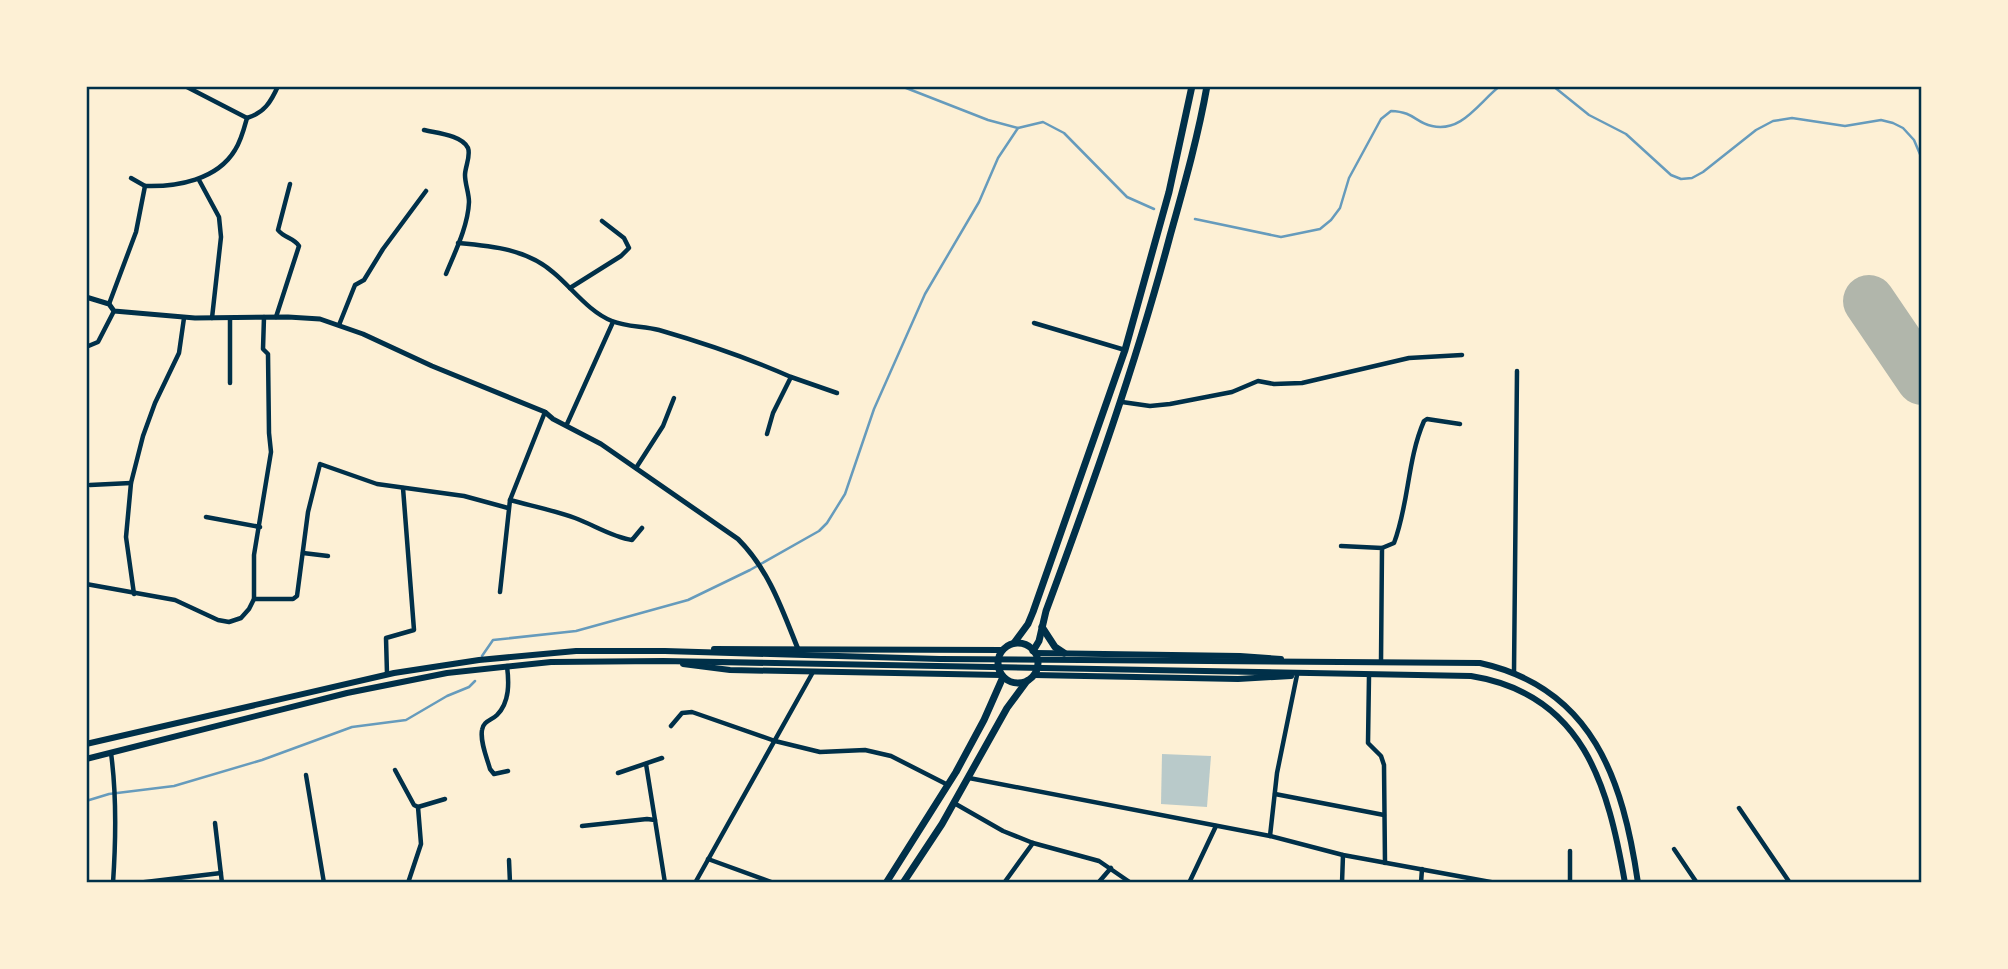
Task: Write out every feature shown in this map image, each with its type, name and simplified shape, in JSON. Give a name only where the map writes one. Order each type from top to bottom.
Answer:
[{"type":"main road","points":[[86,744],[387,674],[542,653],[729,648],[1002,650],[1014,643],[1033,612],[1125,350],[1169,192],[1192,86]]},
{"type":"main road","points":[[1034,652],[1122,402],[1174,222],[1207,86]]},
{"type":"main road","points":[[1042,626],[1055,648],[1064,653]]},
{"type":"main road","points":[[904,883],[954,803],[1007,708],[1034,675],[1038,663],[1034,652],[1026,645],[1014,643]]},
{"type":"main road","points":[[886,883],[948,785],[984,720],[1002,676],[998,665],[1002,650]]},
{"type":"main road","points":[[665,651],[940,663]]},
{"type":"main road","points":[[1034,652],[1252,656],[1314,662]]},
{"type":"main road","points":[[86,759],[347,693],[447,673],[576,661],[1480,663],[1514,672],[1536,683],[1568,709],[1596,744],[1608,765],[1622,803],[1638,883]]},
{"type":"main road","points":[[663,661],[730,670],[1002,676],[1014,683],[1027,681]]},
{"type":"main road","points":[[1078,664],[1369,676],[1471,676],[1508,685],[1541,702],[1570,731],[1595,768],[1608,803],[1625,883]]},
{"type":"main road","points":[[1034,675],[1272,679],[1313,673]]},
{"type":"street","points":[[185,86],[247,118],[260,114],[278,86]]},
{"type":"street","points":[[131,178],[145,186],[199,180],[235,152],[247,118]]},
{"type":"street","points":[[424,130],[458,140],[467,145],[470,152],[465,172],[469,201],[458,243],[446,274]]},
{"type":"street","points":[[199,180],[219,217],[221,237],[212,318]]},
{"type":"street","points":[[276,317],[299,246],[297,242],[282,236],[278,230],[290,184]]},
{"type":"street","points":[[109,304],[136,232],[145,186]]},
{"type":"street","points":[[339,325],[355,285],[364,280],[383,248],[426,191]]},
{"type":"street","points":[[570,288],[621,256],[629,248],[624,238],[602,221]]},
{"type":"street","points":[[458,243],[500,246],[523,254],[552,270],[599,314],[613,322],[645,326],[716,347],[837,393]]},
{"type":"street","points":[[86,297],[109,304],[114,311],[184,318],[320,319],[545,412],[553,419],[601,444],[723,528],[751,552],[768,576],[797,649]]},
{"type":"street","points":[[86,347],[99,342],[114,311]]},
{"type":"street","points":[[86,584],[175,600],[218,620],[229,622],[241,618],[254,599],[254,555],[271,452],[268,354],[263,349],[264,317]]},
{"type":"street","points":[[134,594],[126,537],[131,483],[155,403],[179,354],[184,318]]},
{"type":"street","points":[[230,318],[230,383]]},
{"type":"street","points":[[567,424],[613,322]]},
{"type":"street","points":[[1034,323],[1125,350]]},
{"type":"street","points":[[1122,402],[1150,406],[1170,404],[1232,392],[1258,381],[1274,384],[1302,383],[1409,358],[1462,355]]},
{"type":"street","points":[[1514,672],[1517,371]]},
{"type":"street","points":[[766,434],[791,377]]},
{"type":"street","points":[[636,468],[663,426],[674,398]]},
{"type":"street","points":[[500,592],[510,500],[545,412]]},
{"type":"street","points":[[1342,546],[1382,548],[1394,543],[1399,530],[1408,475],[1424,421],[1427,419],[1460,424]]},
{"type":"street","points":[[254,599],[293,599],[297,596],[308,512],[320,464],[377,484],[464,496],[508,508]]},
{"type":"street","points":[[90,485],[131,483]]},
{"type":"street","points":[[387,674],[386,638],[414,631],[403,488]]},
{"type":"street","points":[[510,500],[575,518],[623,539],[632,540],[642,528]]},
{"type":"street","points":[[206,517],[260,527]]},
{"type":"street","points":[[1381,662],[1382,548]]},
{"type":"street","points":[[303,553],[328,556]]},
{"type":"street","points":[[508,666],[509,686],[503,704],[498,714],[485,723],[482,730],[490,769],[494,774],[508,771]]},
{"type":"street","points":[[695,883],[813,672]]},
{"type":"street","points":[[1270,836],[1297,675]]},
{"type":"street","points":[[1369,676],[1368,743],[1381,757],[1384,765],[1385,863]]},
{"type":"street","points":[[671,726],[682,713],[692,712],[775,741],[820,752],[865,750],[891,756],[948,785]]},
{"type":"street","points":[[111,752],[116,784],[113,883]]},
{"type":"street","points":[[618,773],[662,758]]},
{"type":"street","points":[[646,764],[665,883]]},
{"type":"street","points":[[395,770],[414,805],[418,807]]},
{"type":"street","points":[[306,775],[324,883]]},
{"type":"street","points":[[968,778],[1270,836],[1343,855],[1496,883]]},
{"type":"street","points":[[1275,794],[1384,815]]},
{"type":"street","points":[[418,807],[445,799]]},
{"type":"street","points":[[954,803],[1003,831],[1033,843],[1099,861],[1131,883]]},
{"type":"street","points":[[408,883],[421,844],[418,807]]},
{"type":"street","points":[[1739,808],[1790,883]]},
{"type":"street","points":[[582,826],[655,820]]},
{"type":"street","points":[[215,823],[222,883]]},
{"type":"street","points":[[1189,883],[1216,826]]},
{"type":"street","points":[[1004,883],[1033,843]]},
{"type":"street","points":[[1674,849],[1698,883]]},
{"type":"street","points":[[1570,851],[1570,883]]},
{"type":"street","points":[[1342,883],[1343,855]]},
{"type":"street","points":[[708,859],[774,883]]},
{"type":"street","points":[[509,860],[510,883]]},
{"type":"street","points":[[1098,883],[1111,868]]},
{"type":"street","points":[[1421,883],[1422,869]]},
{"type":"street","points":[[137,883],[220,873]]},
{"type":"shaded area","points":[[1162,754],[1211,756],[1207,807],[1161,804]]},
{"type":"waterway","points":[[901,86],[988,120],[1018,128]]},
{"type":"waterway","points":[[1195,219],[1281,237],[1320,229],[1340,208],[1349,178],[1381,119],[1391,111],[1405,113],[1432,126],[1452,125],[1469,115],[1500,86]]},
{"type":"waterway","points":[[1553,86],[1589,115],[1626,134],[1671,175],[1681,179],[1692,178],[1703,172],[1756,130],[1773,121],[1792,118],[1845,126],[1881,120],[1893,123],[1903,128],[1914,140],[1922,159]]},
{"type":"waterway","points":[[482,656],[493,640],[576,631],[688,600],[750,570],[819,531],[845,494],[874,409],[925,294],[979,202],[998,158],[1018,128],[1043,122],[1064,133],[1127,197],[1154,209]]},
{"type":"waterway","points":[[86,801],[109,794],[174,786],[262,760],[352,727],[406,720],[447,696],[469,687],[475,681]]},
{"type":"runway","points":[[1869,301],[1922,379]]}]
